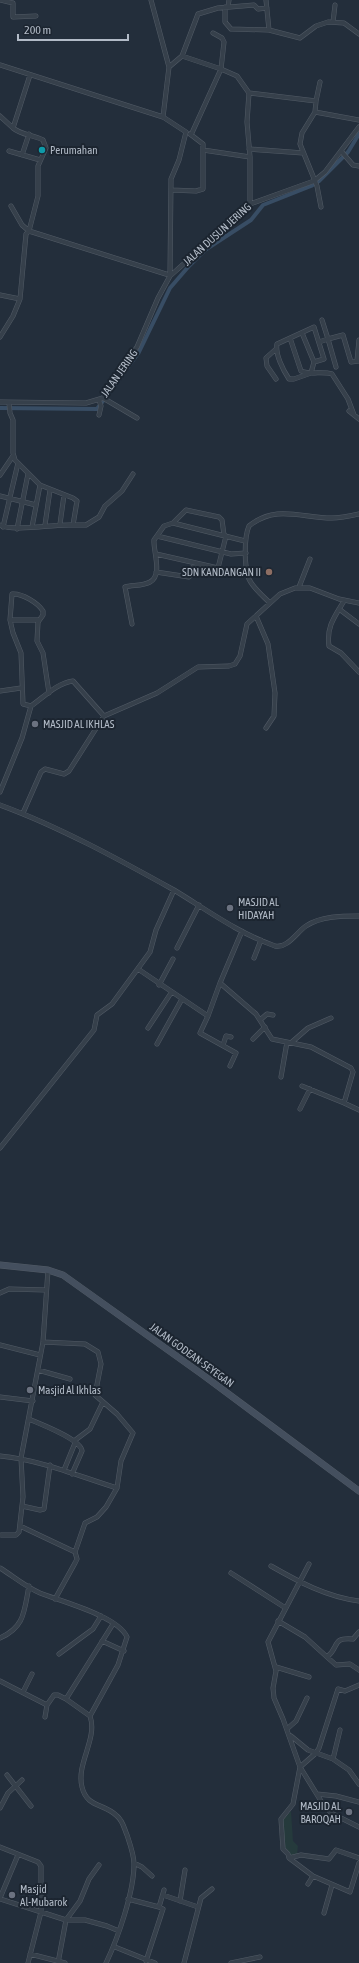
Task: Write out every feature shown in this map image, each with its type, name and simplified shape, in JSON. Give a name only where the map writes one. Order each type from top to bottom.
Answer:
[{"type":"main road","name":"JALAN GODEAN-SEYEGAN","points":[[0,1265],[48,1270],[63,1275],[204,1375],[359,1491]]},
{"type":"street","points":[[0,0],[13,3],[12,17],[36,16]]},
{"type":"street","points":[[151,0],[169,67],[163,117]]},
{"type":"street","points":[[229,0],[226,7],[225,22],[231,29],[269,30],[300,38],[316,26],[333,22],[347,24],[359,34]]},
{"type":"street","points":[[266,0],[269,30]]},
{"type":"street","points":[[169,67],[182,56],[198,14],[226,7],[254,5],[258,9],[267,8]]},
{"type":"street","points":[[333,22],[335,5]]},
{"type":"street","points":[[191,135],[220,69],[224,42],[222,38],[213,33]]},
{"type":"street","points":[[182,56],[237,76],[249,94],[247,122],[250,157],[250,204]]},
{"type":"street","points":[[0,65],[163,117],[191,135],[203,144],[203,189],[196,191],[171,190]]},
{"type":"street","points":[[13,128],[30,75]]},
{"type":"street","points":[[320,82],[315,112],[301,138],[300,144],[315,183],[321,207]]},
{"type":"street","points":[[249,94],[316,101]]},
{"type":"street","points":[[315,112],[359,120]]},
{"type":"street","points":[[0,116],[20,133],[30,134],[43,140],[46,148],[40,160],[38,170],[38,196],[29,231],[26,236],[20,299],[13,316],[0,337]]},
{"type":"street","name":"JALAN DUSUN JERING","points":[[170,275],[206,244],[224,231],[250,204],[315,183],[343,152],[359,127]]},
{"type":"street","points":[[11,206],[22,226],[29,231],[170,275],[171,179],[180,160],[186,132]]},
{"type":"street","points":[[22,155],[30,134]]},
{"type":"street","points":[[249,149],[303,153]]},
{"type":"street","points":[[203,150],[250,157]]},
{"type":"street","points":[[8,151],[40,160]]},
{"type":"street","points":[[343,152],[353,165],[359,166]]},
{"type":"street","name":"JALAN JERING","points":[[0,402],[9,407],[102,401],[137,347],[158,298],[170,275]]},
{"type":"street","points":[[0,295],[20,299]]},
{"type":"street","points":[[322,320],[336,367]]},
{"type":"street","points":[[276,379],[267,366],[266,358],[276,349],[277,344],[314,327],[320,342],[324,359],[314,362]]},
{"type":"street","points":[[302,333],[314,362],[311,373]]},
{"type":"street","points":[[320,342],[344,335],[351,362],[358,361],[359,340]]},
{"type":"street","points":[[290,338],[301,371],[311,373],[326,372],[332,374],[348,399],[354,415]]},
{"type":"street","points":[[276,349],[289,379],[294,379],[311,373]]},
{"type":"street","points":[[99,415],[102,401],[137,418]]},
{"type":"street","points":[[0,476],[13,456],[13,420],[9,407]]},
{"type":"street","points":[[349,411],[359,419]]},
{"type":"street","points":[[13,456],[28,474],[40,485],[77,502],[73,525]]},
{"type":"street","points":[[18,463],[1,526],[17,529],[60,524],[86,525],[99,517],[105,506],[122,491],[133,474]]},
{"type":"street","points":[[17,529],[28,474]]},
{"type":"street","points":[[32,527],[40,485]]},
{"type":"street","points":[[45,525],[50,490]]},
{"type":"street","points":[[60,524],[64,495]]},
{"type":"street","points":[[0,496],[36,505]]},
{"type":"street","points":[[132,624],[125,587],[150,582],[156,572],[156,554],[154,543],[164,526],[172,523],[186,510],[220,517],[222,520],[225,536],[223,552],[218,568],[156,554]]},
{"type":"street","points":[[270,603],[248,578],[245,541],[249,526],[272,514],[291,513],[332,518],[359,514]]},
{"type":"street","points":[[172,523],[245,541]]},
{"type":"street","points":[[157,536],[223,552],[235,554],[246,553]]},
{"type":"street","points":[[299,587],[310,559]]},
{"type":"street","points":[[156,572],[189,577],[191,575],[194,563]]},
{"type":"street","points":[[23,813],[41,772],[45,769],[62,773],[69,771],[104,716],[157,693],[198,667],[229,666],[235,664],[240,656],[246,626],[286,590],[299,587],[314,589],[344,601],[359,603]]},
{"type":"street","points":[[31,706],[23,704],[20,654],[10,620],[11,596],[14,594],[26,598],[41,607],[43,615],[39,620],[37,641],[43,653],[49,693]]},
{"type":"street","points":[[344,601],[332,620],[328,635],[328,646],[341,653],[359,672]]},
{"type":"street","points":[[340,609],[359,624]]},
{"type":"street","points":[[256,616],[268,644],[275,693],[274,716],[266,728]]},
{"type":"street","points":[[10,620],[39,620]]},
{"type":"street","points":[[0,792],[22,738],[31,706],[60,684],[73,681],[104,716]]},
{"type":"street","points":[[0,691],[21,688]]},
{"type":"street","points":[[0,805],[23,813],[134,868],[242,931],[261,940],[281,946],[305,927],[314,922],[334,918],[359,916]]},
{"type":"street","points":[[0,1148],[94,1030],[98,1014],[112,1004],[138,969],[152,948],[156,930],[174,890]]},
{"type":"street","points":[[177,948],[199,905]]},
{"type":"street","points":[[230,1066],[236,1053],[200,1033],[242,931]]},
{"type":"street","points":[[254,958],[261,940]]},
{"type":"street","points":[[159,985],[173,959]]},
{"type":"street","points":[[138,969],[159,985],[208,1016]]},
{"type":"street","points":[[220,983],[254,1012],[272,1040],[292,1042],[319,1050],[352,1069],[353,1072],[344,1103]]},
{"type":"street","points":[[148,1028],[171,993]]},
{"type":"street","points":[[157,1044],[182,999]]},
{"type":"street","points":[[260,1020],[267,1014],[273,1015]]},
{"type":"street","points":[[292,1042],[308,1028],[331,1018]]},
{"type":"street","points":[[253,1039],[265,1028]]},
{"type":"street","points":[[222,1045],[226,1036],[231,1037]]},
{"type":"street","points":[[281,1077],[287,1042]]},
{"type":"street","points":[[302,1086],[359,1110]]},
{"type":"street","points":[[300,1109],[310,1089]]},
{"type":"street","points":[[0,1537],[18,1534],[20,1526],[22,1506],[21,1458],[43,1342],[48,1270]]},
{"type":"street","points":[[0,1293],[9,1289],[46,1290]]},
{"type":"street","points":[[43,1342],[85,1344],[98,1352],[101,1364],[94,1393],[117,1414],[133,1433],[121,1461],[117,1488],[97,1517],[85,1523],[75,1552],[77,1559],[76,1564],[55,1598]]},
{"type":"street","points":[[0,1345],[40,1355]]},
{"type":"street","points":[[38,1370],[70,1379]]},
{"type":"street","points":[[0,1397],[33,1401]]},
{"type":"street","points":[[64,1470],[74,1442],[90,1429],[103,1402]]},
{"type":"street","points":[[29,1419],[80,1446],[82,1451],[72,1474]]},
{"type":"street","points":[[0,1456],[21,1458],[50,1465],[72,1474],[117,1488]]},
{"type":"street","points":[[22,1506],[40,1510],[44,1509],[50,1465]]},
{"type":"street","points":[[20,1526],[75,1552]]},
{"type":"street","points":[[309,1564],[284,1607],[268,1642],[276,1667],[272,1693],[288,1731],[300,1767],[317,1794],[331,1813],[359,1827]]},
{"type":"street","points":[[271,1566],[299,1582],[340,1599],[359,1601]]},
{"type":"street","points":[[0,1568],[29,1586],[101,1616],[114,1624],[127,1635],[124,1651],[90,1716],[92,1728],[82,1770],[81,1784],[85,1797],[92,1803],[114,1813],[121,1820],[134,1863],[128,1899],[115,1947],[106,1963]]},
{"type":"street","points":[[231,1573],[284,1607]]},
{"type":"street","points":[[0,1638],[13,1632],[19,1625],[23,1616],[29,1586]]},
{"type":"street","points":[[59,1654],[93,1629],[101,1616]]},
{"type":"street","points":[[278,1621],[305,1637],[336,1664],[350,1664],[359,1670]]},
{"type":"street","points":[[66,1698],[114,1624]]},
{"type":"street","points":[[327,1657],[340,1640],[345,1638],[353,1639],[359,1632]]},
{"type":"street","points":[[102,1641],[124,1651]]},
{"type":"street","points":[[276,1667],[309,1677]]},
{"type":"street","points":[[23,1692],[32,1674]]},
{"type":"street","points":[[0,1681],[47,1705]]},
{"type":"street","points":[[359,1685],[345,1691],[338,1689],[316,1753],[300,1767],[293,1804],[283,1815],[280,1823],[282,1846],[289,1858],[312,1876],[350,1892],[359,1863]]},
{"type":"street","points":[[45,1717],[47,1705],[54,1695],[66,1698],[90,1716]]},
{"type":"street","points":[[288,1731],[296,1721],[307,1698]]},
{"type":"street","points":[[333,1759],[340,1730]]},
{"type":"street","points":[[288,1731],[295,1742],[316,1753],[333,1759],[349,1770],[359,1784]]},
{"type":"street","points":[[7,1776],[31,1806]]},
{"type":"street","points":[[0,1808],[8,1793],[22,1780]]},
{"type":"street","points":[[317,1794],[336,1796],[359,1802]]},
{"type":"street","points":[[0,1847],[38,1862],[41,1866],[41,1912],[28,1963]]},
{"type":"street","points":[[289,1858],[301,1855],[330,1859],[335,1850],[359,1858]]},
{"type":"street","points":[[18,1855],[0,1899],[66,1920],[86,1920],[119,1931]]},
{"type":"street","points":[[134,1863],[142,1867],[152,1876]]},
{"type":"street","points":[[58,1962],[66,1920],[80,1901],[89,1879],[99,1865]]},
{"type":"street","points":[[180,1901],[185,1870]]},
{"type":"street","points":[[308,1884],[312,1876]]},
{"type":"street","points":[[324,1913],[332,1885]]},
{"type":"street","points":[[184,1963],[198,1907],[202,1898],[212,1889]]},
{"type":"street","points":[[148,1962],[161,1908],[163,1893],[198,1907]]},
{"type":"street","points":[[128,1899],[168,1910]]},
{"type":"street","points":[[115,1947],[148,1962],[155,1963]]},
{"type":"street","points":[[30,1954],[65,1963]]},
{"type":"street","points":[[231,1963],[260,1957]]},
{"type":"street","points":[[41,1963],[42,1958]]},
{"type":"green space","points":[[291,1811],[293,1841],[298,1846],[297,1855],[290,1855],[284,1847],[283,1820]]},
{"type":"waterway","points":[[0,408],[97,409],[139,352],[170,288],[189,266],[205,250],[251,220],[263,205],[311,186],[319,181],[348,152],[359,134]]},
{"type":"place","name":"Perumahan","points":[[42,150]]},
{"type":"place","name":"SDN KANDANGAN II","points":[[269,572]]},
{"type":"place","name":"MASJID AL IKHLAS","points":[[35,724]]},
{"type":"place","name":"MASJID AL HIDAYAH","points":[[230,908]]},
{"type":"place","name":"Masjid Al Ikhlas","points":[[30,1390]]},
{"type":"place","name":"MASJID AL BAROQAH","points":[[349,1812]]},
{"type":"place","name":"Masjid Al-Mubarok","points":[[12,1895]]}]
